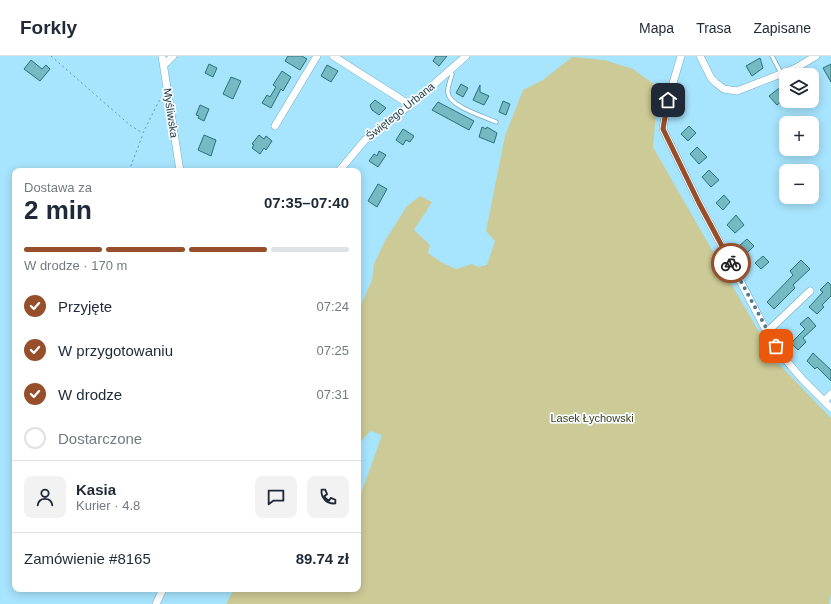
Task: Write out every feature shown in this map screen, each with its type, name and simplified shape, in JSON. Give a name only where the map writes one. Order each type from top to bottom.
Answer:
[{"type":"street","name":"Myśliwska","points":[[162,56],[180,168]]},
{"type":"street","points":[[164,64],[173,56]]},
{"type":"street","points":[[275,126],[317,56]]},
{"type":"street","points":[[333,56],[410,105]]},
{"type":"street","name":"Świętego Urbana","points":[[342,168],[365,140],[410,105],[466,56]]},
{"type":"street","points":[[681,56],[668,100],[663,129],[699,203],[767,332],[786,360],[831,408]]},
{"type":"street","points":[[700,56],[710,78],[724,89],[737,91],[779,74]]},
{"type":"street","points":[[796,68],[816,56]]},
{"type":"street","points":[[767,332],[810,291]]},
{"type":"street","points":[[824,401],[831,394]]},
{"type":"street","points":[[156,604],[162,592]]},
{"type":"lane","points":[[772,56],[779,69]]},
{"type":"lane","points":[[449,70],[452,74],[448,92],[450,98],[460,106],[496,122]]},
{"type":"path","points":[[51,56],[131,126],[143,133]]},
{"type":"path","points":[[130,168],[143,133],[161,97]]},
{"type":"green space","name":"Lasek Łychowski","points":[[572,57],[604,60],[633,69],[658,87],[653,147],[775,360],[831,418],[831,594],[829,604],[226,604],[232,592],[361,592],[361,494],[382,435],[370,431],[361,442],[361,305],[372,280],[374,264],[385,241],[407,206],[420,196],[432,202],[414,230],[430,245],[428,253],[441,262],[456,269],[472,264],[478,267],[487,265],[495,241],[486,231],[505,136],[523,90],[543,80]]},
{"type":"building","points":[[288,56],[302,56],[307,59],[300,70],[285,61]]},
{"type":"building","points":[[436,56],[447,56],[439,66],[433,61]]},
{"type":"building","points":[[760,58],[763,68],[752,76],[746,66]]},
{"type":"building","points":[[31,60],[42,69],[46,65],[50,69],[40,81],[24,69]]},
{"type":"building","points":[[209,64],[217,68],[213,77],[205,73]]},
{"type":"building","points":[[831,64],[831,82],[823,68]]},
{"type":"building","points":[[327,65],[338,71],[331,82],[321,76]]},
{"type":"building","points":[[282,71],[291,77],[283,91],[281,89],[271,108],[262,103],[267,95],[270,97],[276,87],[273,85]]},
{"type":"building","points":[[231,77],[241,81],[233,99],[223,94]]},
{"type":"building","points":[[461,84],[468,88],[463,97],[456,93]]},
{"type":"building","points":[[480,85],[480,92],[489,96],[484,105],[473,100]]},
{"type":"building","points":[[779,88],[779,104],[777,105],[769,96]]},
{"type":"building","points":[[375,100],[386,108],[379,115],[372,110],[370,105]]},
{"type":"building","points":[[503,101],[510,104],[506,115],[499,112]]},
{"type":"building","points":[[438,102],[474,121],[469,130],[432,110]]},
{"type":"building","points":[[200,105],[209,109],[204,121],[196,115]]},
{"type":"building","points":[[689,126],[696,133],[688,141],[681,134]]},
{"type":"building","points":[[482,127],[486,129],[487,127],[497,133],[494,143],[479,137]]},
{"type":"building","points":[[403,129],[414,136],[410,142],[406,140],[403,145],[396,140]]},
{"type":"building","points":[[204,135],[216,140],[211,156],[198,150]]},
{"type":"building","points":[[259,135],[264,139],[266,136],[272,141],[266,150],[264,148],[260,154],[252,148],[254,145],[252,144]]},
{"type":"building","points":[[697,147],[707,157],[699,164],[690,154]]},
{"type":"building","points":[[379,151],[386,155],[378,167],[369,161],[374,154],[377,156]]},
{"type":"building","points":[[709,170],[719,180],[711,187],[702,177]]},
{"type":"building","points":[[378,184],[387,189],[377,207],[368,201]]},
{"type":"building","points":[[724,195],[730,202],[723,210],[716,203]]},
{"type":"building","points":[[736,215],[744,225],[735,233],[727,225]]},
{"type":"building","points":[[747,239],[754,246],[746,254],[739,246]]},
{"type":"building","points":[[763,256],[769,262],[761,269],[755,263]]},
{"type":"building","points":[[801,260],[810,269],[793,285],[795,288],[774,309],[767,302],[793,275],[790,271]]},
{"type":"building","points":[[828,282],[831,285],[831,296],[822,305],[824,307],[817,314],[809,307],[823,292],[820,290]]},
{"type":"building","points":[[808,317],[816,326],[803,338],[806,342],[798,350],[791,343],[805,329],[800,324]]},
{"type":"building","points":[[813,353],[831,370],[831,381],[817,367],[815,369],[807,361]]},
{"type":"way so far","points":[[731,263],[767,332],[776,346]]},
{"type":"route","points":[[668,100],[663,129],[699,203],[731,263]]}]
